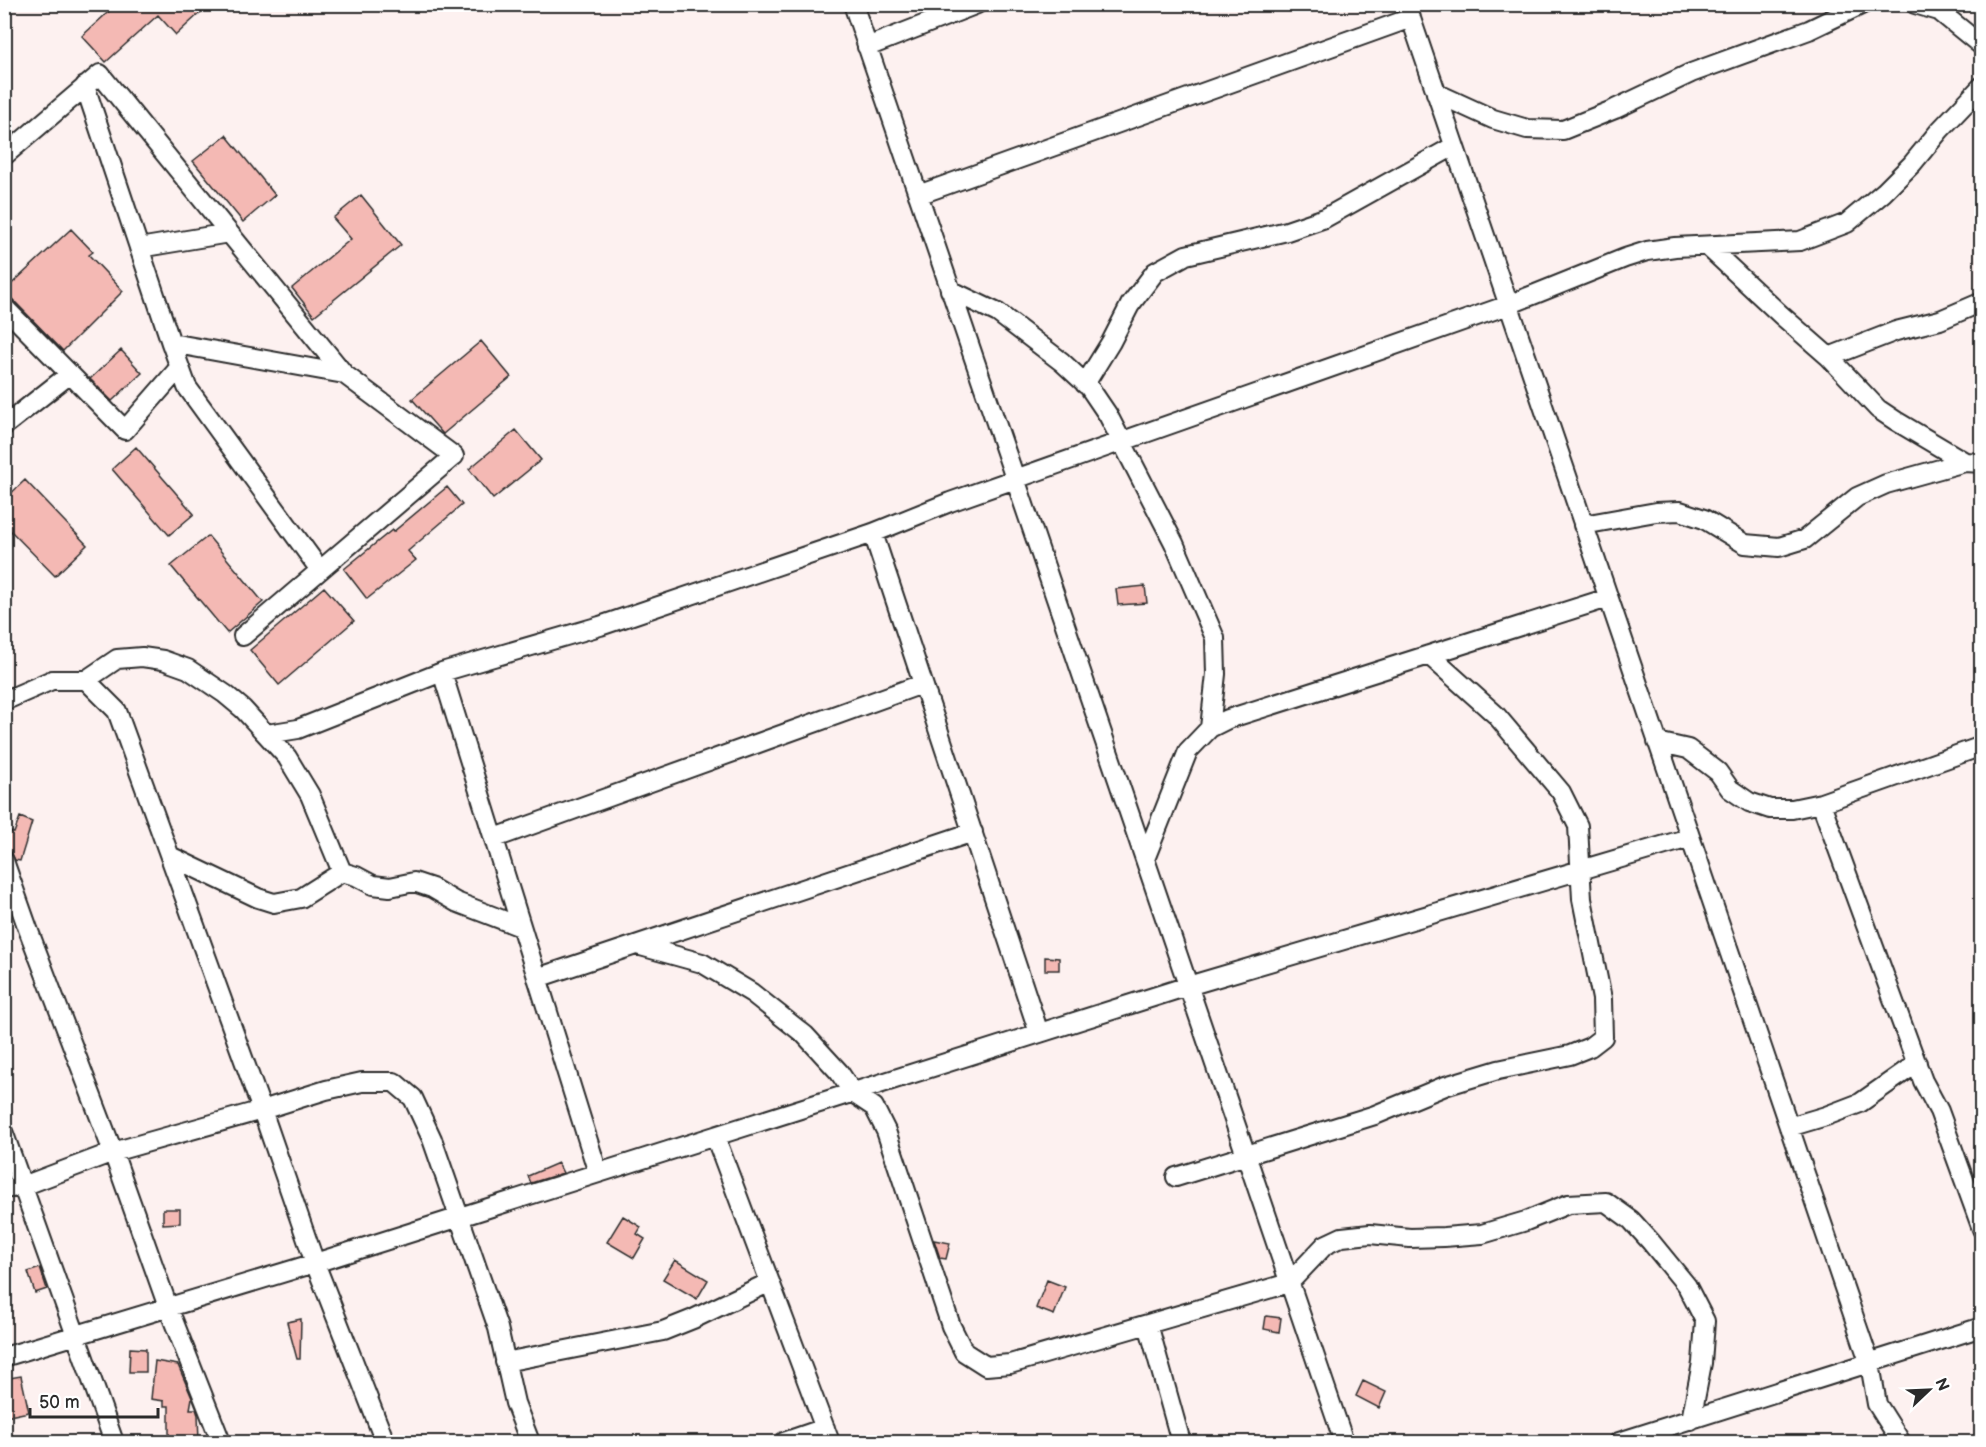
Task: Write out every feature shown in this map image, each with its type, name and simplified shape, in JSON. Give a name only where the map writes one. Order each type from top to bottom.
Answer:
[{"type":"street","points":[[853,4],[1344,1443]]},
{"type":"street","points":[[867,47],[977,4]]},
{"type":"street","points":[[1436,93],[1492,119],[1515,126],[1527,129],[1563,130],[1615,109],[1691,73],[1809,30],[1863,4]]},
{"type":"street","points":[[1914,4],[1939,11],[1982,46]]},
{"type":"street","points":[[918,195],[1408,11],[1870,1364],[1877,1404],[1901,1443]]},
{"type":"street","points":[[4,156],[100,74],[344,374],[454,456],[243,636]]},
{"type":"street","points":[[85,86],[187,387],[320,570]]},
{"type":"street","points":[[267,734],[298,729],[442,672],[600,626],[873,533],[950,502],[1508,305],[1625,258],[1675,246],[1800,241],[1847,223],[1884,192],[1982,86]]},
{"type":"street","points":[[1085,384],[1111,342],[1130,305],[1155,272],[1186,255],[1287,231],[1325,218],[1454,146]]},
{"type":"street","points":[[140,248],[229,233]]},
{"type":"street","points":[[1707,246],[1829,357],[1878,409],[1923,438],[1973,463]]},
{"type":"street","points":[[950,290],[998,313],[1062,362],[1085,384],[1108,415],[1174,543],[1215,638],[1216,674],[1210,728]]},
{"type":"street","points":[[1829,357],[1896,331],[1940,320],[1982,302]]},
{"type":"street","points":[[4,307],[125,430],[179,368]]},
{"type":"street","points":[[171,342],[344,374]]},
{"type":"street","points":[[4,426],[70,374]]},
{"type":"street","points":[[1583,525],[1656,512],[1680,511],[1704,519],[1745,544],[1779,547],[1805,538],[1857,497],[1886,484],[1973,463]]},
{"type":"street","points":[[873,533],[1039,1033]]},
{"type":"street","points":[[1145,859],[1188,751],[1210,728],[1228,719],[1608,598]]},
{"type":"street","points":[[1176,1177],[1375,1115],[1445,1086],[1498,1070],[1570,1055],[1590,1047],[1603,1037],[1602,999],[1582,899],[1578,825],[1561,792],[1496,715],[1428,655]]},
{"type":"street","points":[[4,701],[52,680],[86,680],[117,659],[142,657],[163,660],[188,669],[243,709],[287,758],[310,795],[342,872]]},
{"type":"street","points":[[442,672],[598,1173]]},
{"type":"street","points":[[86,680],[117,711],[315,1263],[385,1443]]},
{"type":"street","points":[[495,838],[922,684]]},
{"type":"street","points":[[1657,742],[1688,748],[1718,772],[1730,789],[1749,802],[1770,809],[1792,809],[1821,803],[1982,746]]},
{"type":"street","points":[[1821,803],[1923,1081],[1939,1111],[1982,1229]]},
{"type":"street","points":[[537,978],[973,832]]},
{"type":"street","points":[[4,1357],[315,1263],[1188,986],[1689,838]]},
{"type":"street","points":[[170,856],[258,898],[274,903],[302,898],[342,872],[373,885],[390,887],[414,882],[432,888],[456,902],[521,927]]},
{"type":"street","points":[[4,861],[113,1152],[168,1307],[221,1443]]},
{"type":"street","points":[[637,945],[702,963],[752,993],[805,1035],[839,1072],[853,1092],[874,1107],[886,1131],[951,1326],[964,1352],[986,1366],[1010,1364],[1289,1283],[1325,1245],[1342,1237],[1370,1234],[1410,1238],[1444,1238],[1482,1233],[1526,1221],[1568,1204],[1606,1202],[1632,1220],[1652,1242],[1687,1286],[1705,1321],[1702,1363],[1691,1420]]},
{"type":"street","points":[[1789,1127],[1860,1103],[1917,1063]]},
{"type":"street","points":[[4,1189],[23,1186],[113,1152],[335,1088],[362,1082],[394,1082],[413,1098],[432,1139],[498,1328],[515,1403],[530,1443]]},
{"type":"street","points":[[4,1134],[114,1443]]},
{"type":"street","points":[[715,1136],[827,1435],[784,1443]]},
{"type":"street","points":[[505,1362],[663,1331],[770,1282]]},
{"type":"street","points":[[1148,1324],[1181,1443]]},
{"type":"street","points":[[1619,1443],[1982,1327]]},
{"type":"building","points":[[117,4],[194,4],[201,12],[176,35],[158,15],[106,62],[82,36]]},
{"type":"building","points":[[226,135],[275,195],[243,222],[193,161]]},
{"type":"building","points":[[361,195],[401,245],[314,316],[292,288],[351,239],[333,218]]},
{"type":"building","points":[[71,229],[93,252],[89,255],[123,291],[63,351],[12,299],[4,296],[4,291]]},
{"type":"building","points":[[481,341],[511,377],[443,434],[412,399]]},
{"type":"building","points":[[121,350],[142,373],[112,401],[90,379]]},
{"type":"building","points":[[516,430],[541,460],[493,499],[469,469]]},
{"type":"building","points":[[136,447],[194,514],[169,535],[112,469]]},
{"type":"building","points":[[25,480],[87,545],[55,576],[4,524],[4,500]]},
{"type":"building","points":[[447,487],[462,505],[408,551],[416,560],[367,599],[344,569]]},
{"type":"building","points":[[208,536],[263,602],[227,633],[171,566]]},
{"type":"building","points":[[1145,586],[1147,603],[1118,605],[1116,589]]},
{"type":"building","points":[[324,587],[354,621],[279,685],[250,650]]},
{"type":"building","points":[[20,817],[32,822],[20,861],[15,860],[11,852],[4,850],[7,831],[14,833]]},
{"type":"building","points":[[1045,957],[1059,958],[1059,970],[1045,970]]},
{"type":"building","points":[[558,1163],[563,1173],[531,1183],[528,1176]]},
{"type":"building","points":[[163,1209],[180,1209],[180,1223],[163,1224]]},
{"type":"building","points":[[623,1216],[641,1227],[637,1234],[645,1239],[634,1258],[607,1242]]},
{"type":"building","points":[[934,1240],[950,1243],[946,1259],[940,1258]]},
{"type":"building","points":[[675,1260],[708,1280],[697,1299],[663,1279]]},
{"type":"building","points":[[40,1268],[47,1289],[35,1293],[28,1272]]},
{"type":"building","points":[[1047,1280],[1065,1287],[1054,1315],[1036,1308]]},
{"type":"building","points":[[1266,1316],[1281,1318],[1279,1332],[1264,1329]]},
{"type":"building","points":[[301,1319],[300,1359],[297,1359],[287,1322]]},
{"type":"building","points":[[130,1348],[146,1349],[146,1372],[129,1372]]},
{"type":"building","points":[[155,1361],[178,1365],[192,1398],[190,1409],[196,1409],[198,1415],[199,1442],[169,1442],[169,1406],[164,1406],[164,1401],[151,1399]]},
{"type":"building","points":[[21,1376],[29,1412],[9,1416],[4,1395],[4,1379]]},
{"type":"building","points":[[1363,1381],[1386,1392],[1379,1408],[1356,1396]]}]
